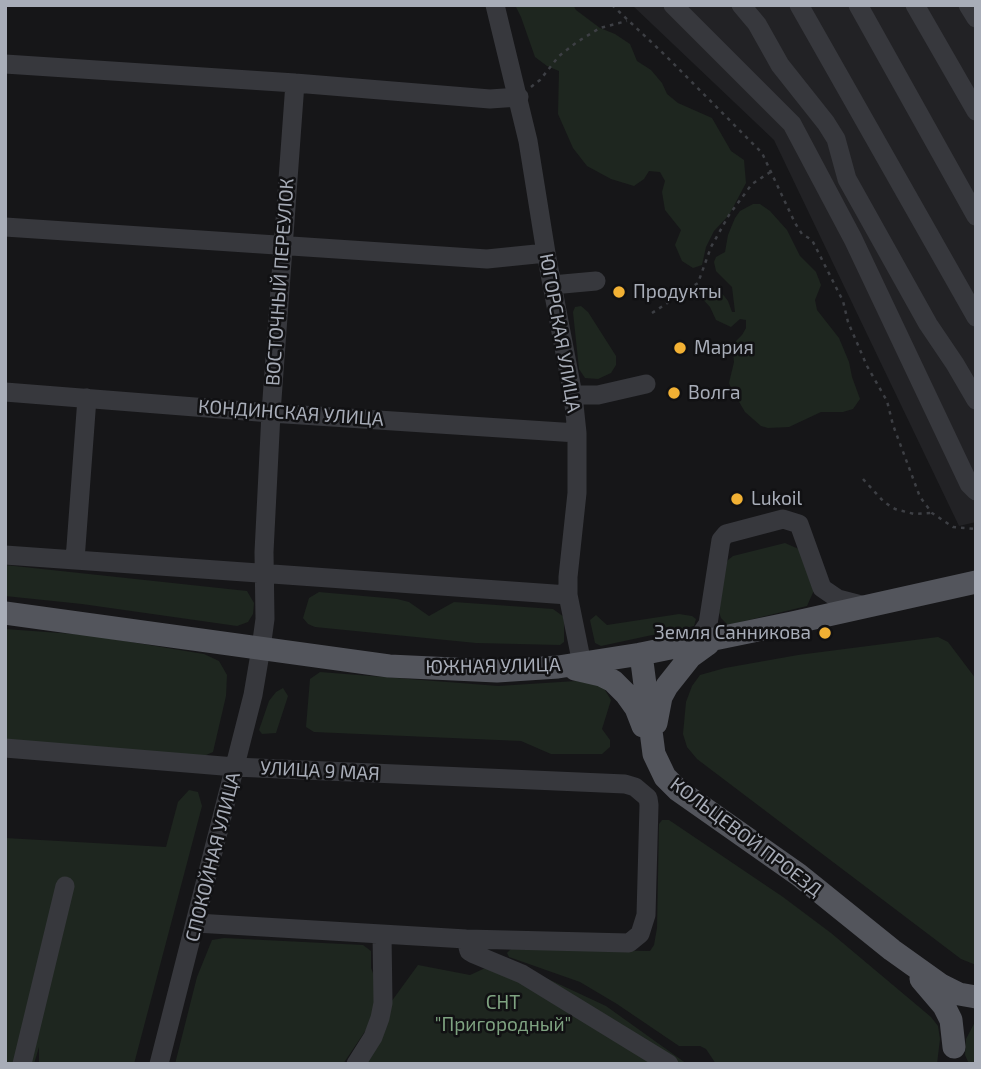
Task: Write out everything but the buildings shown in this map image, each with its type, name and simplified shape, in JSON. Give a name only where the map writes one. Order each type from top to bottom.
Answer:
[{"type":"main road","name":"ЮЖНАЯ УЛИЦА","points":[[5,613],[389,666],[497,671],[582,664],[685,646],[976,582]]},
{"type":"main road","points":[[653,754],[657,714],[667,686],[690,657],[727,637]]},
{"type":"main road","name":"КОЛЬЦЕВОЙ ПРОЕЗД","points":[[641,654],[653,754],[665,777],[678,790],[799,875],[892,950],[941,985],[959,994],[976,997]]},
{"type":"main road","points":[[558,667],[582,670],[613,681],[636,708],[653,754]]},
{"type":"main road","name":"КОЛЬЦЕВОЙ ПРОЕЗД","points":[[892,950],[935,993],[944,1006],[951,1020],[956,1055]]},
{"type":"main road","points":[[956,1055],[957,1028],[976,1005]]},
{"type":"street","name":"ЮГОРСКАЯ УЛИЦА","points":[[495,5],[519,97],[573,395],[577,433],[577,493],[568,560],[568,595],[582,664]]},
{"type":"street","points":[[673,5],[792,124],[853,239],[969,484],[976,491]]},
{"type":"street","points":[[741,5],[757,24],[780,65],[836,139],[847,179],[928,324],[956,364],[976,400]]},
{"type":"street","points":[[799,5],[976,317]]},
{"type":"street","points":[[859,5],[976,216]]},
{"type":"street","points":[[915,5],[976,111]]},
{"type":"street","points":[[968,5],[976,18]]},
{"type":"street","points":[[5,64],[491,99],[519,97]]},
{"type":"street","name":"ВОСТОЧНЫЙ ПЕРЕУЛОК","points":[[261,648],[265,619],[264,574],[271,413],[295,83]]},
{"type":"street","points":[[5,227],[487,259],[546,253]]},
{"type":"street","points":[[552,285],[596,281]]},
{"type":"street","points":[[573,395],[598,395],[646,384]]},
{"type":"street","name":"КОНДИНСКАЯ УЛИЦА","points":[[5,392],[577,433]]},
{"type":"street","points":[[75,560],[87,398]]},
{"type":"street","points":[[685,646],[704,632],[711,613],[720,540],[726,534],[783,519],[799,524],[822,588],[818,606],[805,621]]},
{"type":"street","points":[[5,555],[568,595]]},
{"type":"street","points":[[822,588],[843,601],[870,607]]},
{"type":"street","points":[[711,613],[727,637]]},
{"type":"street","name":"СПОКОЙНАЯ УЛИЦА","points":[[159,1064],[253,695],[261,648]]},
{"type":"street","name":"УЛИЦА 9 МАЯ","points":[[5,748],[235,767],[611,784],[635,787],[648,798],[646,915],[640,934],[634,940],[629,943],[466,939]]},
{"type":"street","points":[[22,1064],[65,886]]},
{"type":"street","points":[[196,923],[466,939],[469,951],[522,974],[669,1064]]},
{"type":"street","points":[[356,1064],[373,1037],[383,1003],[382,934]]},
{"type":"path","points":[[612,5],[762,153],[795,223],[802,234],[812,240],[843,301],[848,322],[867,366],[887,401],[893,425],[920,497],[932,513],[953,527],[976,529]]},
{"type":"path","points":[[519,97],[540,80],[559,56],[577,42],[600,29],[627,21]]},
{"type":"path","points":[[652,313],[698,283],[711,247],[729,215],[752,184],[772,171]]},
{"type":"path","points":[[863,479],[884,502],[895,509],[914,514],[932,513]]},
{"type":"shaded area","points":[[632,5],[976,5],[976,522],[959,526],[774,140]]},
{"type":"green space","points":[[515,5],[573,5],[600,28],[630,44],[637,61],[651,70],[667,94],[678,103],[712,118],[731,151],[744,160],[746,183],[729,215],[714,231],[706,247],[702,265],[693,268],[682,261],[675,245],[681,230],[665,210],[662,192],[665,181],[660,172],[649,171],[644,179],[634,186],[611,179],[587,166],[573,148],[558,114],[559,71],[535,57]]},
{"type":"green space","points":[[753,204],[760,204],[770,211],[787,230],[800,256],[816,272],[821,285],[815,300],[817,310],[839,338],[860,399],[853,409],[821,412],[789,427],[768,428],[761,426],[745,412],[731,388],[729,383],[734,362],[732,345],[746,328],[746,320],[740,319],[731,327],[716,320],[699,291],[706,286],[721,292],[732,312],[735,312],[732,287],[716,271],[714,262],[716,257],[725,252],[735,218],[740,211]]},
{"type":"green space","points":[[581,306],[588,312],[616,356],[616,365],[611,373],[598,379],[585,378],[579,369],[573,312],[575,307]]},
{"type":"green space","points":[[785,543],[801,550],[815,588],[807,606],[728,625],[719,612],[723,568],[728,560],[733,556]]},
{"type":"green space","points":[[5,565],[247,591],[254,603],[253,614],[248,622],[237,626],[5,596]]},
{"type":"green space","points":[[319,592],[397,599],[409,602],[429,616],[454,602],[553,609],[564,617],[564,642],[560,645],[476,643],[315,627],[303,618],[309,598]]},
{"type":"green space","points":[[679,614],[696,619],[694,626],[601,646],[595,643],[590,620],[596,615],[607,625]]},
{"type":"green space","points":[[5,629],[88,635],[204,654],[219,661],[227,675],[226,696],[213,752],[204,756],[5,741]]},
{"type":"green space","points":[[938,637],[948,642],[976,679],[976,965],[961,959],[697,759],[687,747],[683,734],[686,702],[700,675],[798,655]]},
{"type":"green space","points":[[320,672],[498,686],[576,681],[602,685],[611,700],[602,729],[610,740],[610,747],[602,754],[551,754],[521,741],[314,732],[306,727],[310,679]]},
{"type":"green space","points":[[283,688],[288,696],[276,733],[262,734],[259,730],[269,701]]},
{"type":"green space","points":[[189,790],[198,792],[202,806],[134,1064],[39,1064],[39,1047],[34,1064],[5,1064],[5,838],[166,847],[178,802]]},
{"type":"green space","points":[[662,820],[669,820],[783,897],[831,933],[931,1017],[938,1026],[940,1039],[937,1064],[716,1064],[706,1049],[700,1046],[679,1046],[580,982],[509,957],[507,953],[511,949],[650,951],[657,928],[659,824]]},
{"type":"green space","points":[[224,938],[363,945],[371,951],[371,968],[376,981],[374,1018],[343,1064],[175,1064],[197,977],[212,940]]},
{"type":"green space","name":"СНТ \"Пригородный\"","points":[[505,959],[606,1006],[687,1064],[346,1064],[418,965],[470,975]]},
{"type":"green space","points":[[976,1020],[976,1064],[969,1064],[965,1055],[966,1039]]},
{"type":"place","name":"Продукты","points":[[619,292]]},
{"type":"place","name":"Мария","points":[[680,348]]},
{"type":"place","name":"Волга","points":[[674,393]]},
{"type":"place","name":"Lukoil","points":[[737,499]]},
{"type":"place","name":"Земля Санникова","points":[[825,633]]}]
